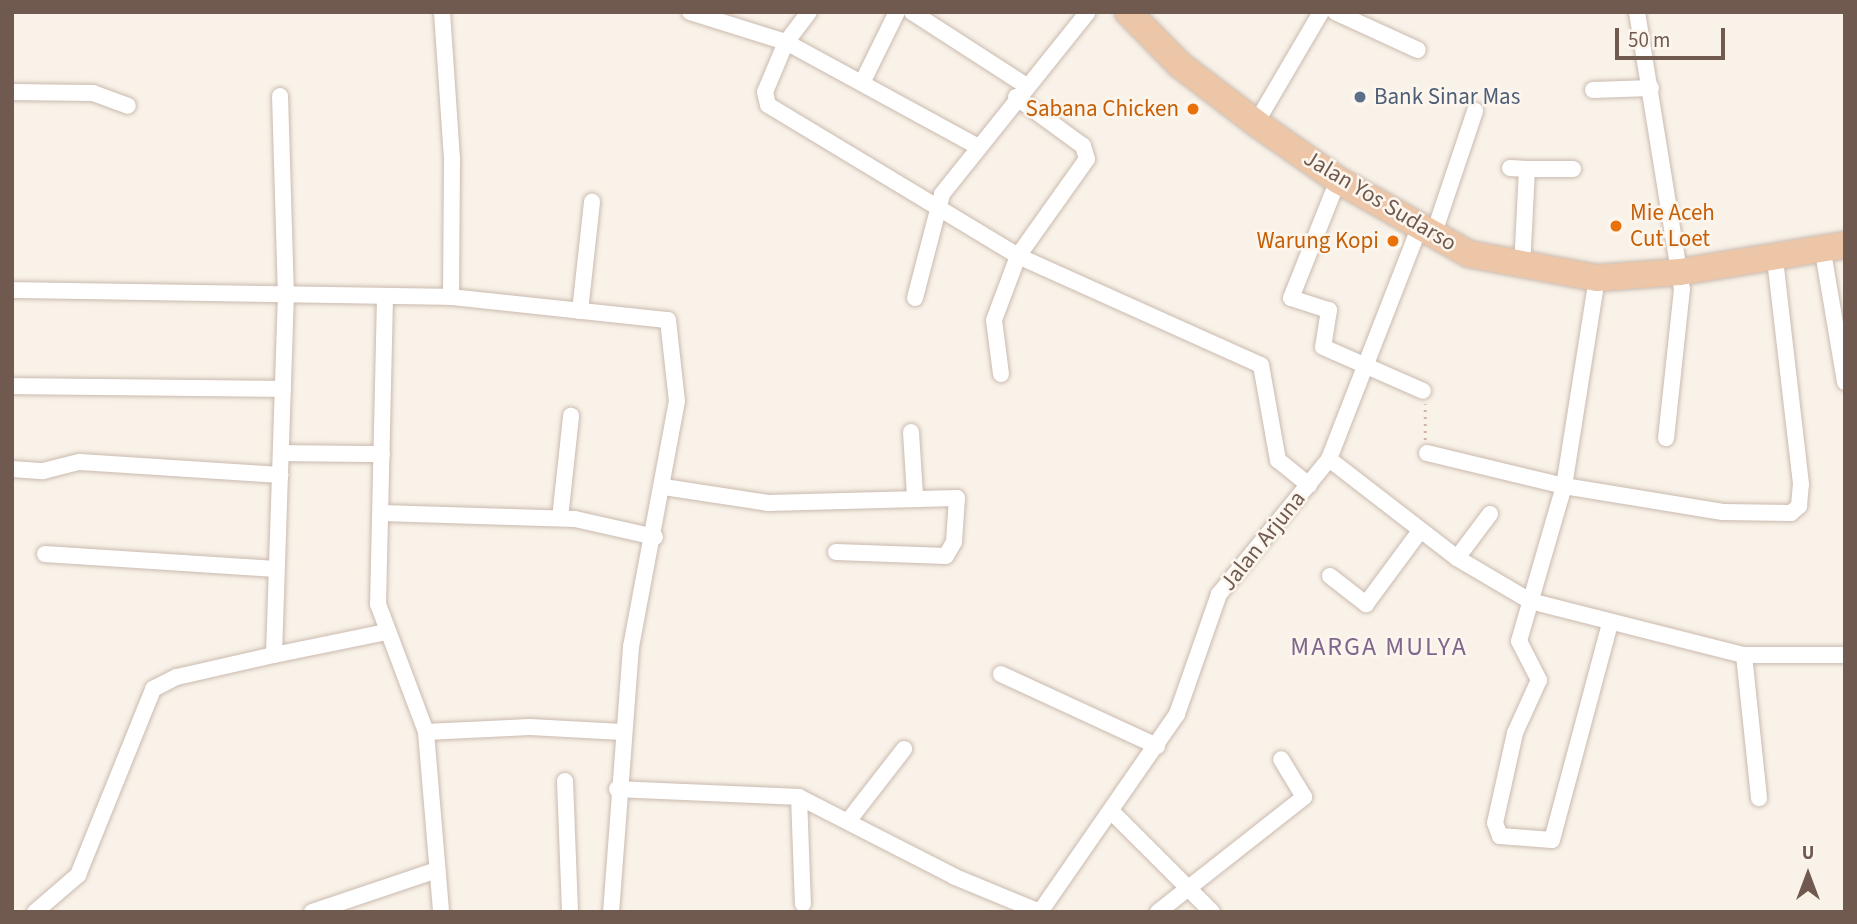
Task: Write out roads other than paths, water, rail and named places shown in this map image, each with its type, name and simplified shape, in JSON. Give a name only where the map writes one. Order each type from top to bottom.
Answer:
[{"type":"highway","name":"Jalan Yos Sudarso","points":[[1128,12],[1180,65],[1256,124],[1338,180],[1426,232],[1522,269],[1597,278],[1680,272],[1834,249]]},
{"type":"street","points":[[442,12],[452,158],[451,297]]},
{"type":"street","points":[[690,12],[786,42],[975,145]]},
{"type":"street","points":[[809,12],[786,42],[765,92],[768,105],[936,204],[1018,256],[1261,365],[1278,460],[1309,485]]},
{"type":"street","points":[[862,83],[897,12]]},
{"type":"street","points":[[912,12],[1021,91],[1083,146],[1087,159],[1018,256],[994,320],[1002,374]]},
{"type":"street","points":[[915,298],[936,204],[975,145],[1088,12]]},
{"type":"street","points":[[1256,124],[1321,12]]},
{"type":"street","points":[[1335,12],[1418,50]]},
{"type":"street","points":[[1637,12],[1680,272],[1667,438]]},
{"type":"street","points":[[1593,90],[1651,88]]},
{"type":"street","points":[[12,92],[93,93],[128,106]]},
{"type":"street","points":[[274,655],[286,297],[280,96]]},
{"type":"street","name":"Jalan Arjuna","points":[[1040,912],[1157,746],[1186,692],[1219,594],[1329,459],[1365,366],[1426,232],[1475,111]]},
{"type":"street","points":[[1510,168],[1573,169]]},
{"type":"street","points":[[1522,269],[1528,169]]},
{"type":"street","points":[[1338,180],[1291,298],[1329,310],[1321,345],[1423,391]]},
{"type":"street","points":[[580,311],[592,202]]},
{"type":"street","points":[[1834,249],[1845,382]]},
{"type":"street","points":[[1427,453],[1564,486],[1770,516],[1799,506],[1774,260]]},
{"type":"street","points":[[1597,278],[1564,486],[1519,648],[1539,680],[1512,746],[1495,823],[1503,837],[1552,839],[1610,623]]},
{"type":"street","points":[[12,290],[286,297],[451,297],[580,311],[644,313],[671,324],[677,401],[655,537],[633,635],[617,789],[611,912]]},
{"type":"street","points":[[385,297],[378,604],[386,632],[426,732],[441,912]]},
{"type":"street","points":[[12,386],[283,389]]},
{"type":"street","points":[[559,518],[571,416]]},
{"type":"street","points":[[911,432],[915,495]]},
{"type":"street","points":[[281,453],[382,454]]},
{"type":"street","points":[[1329,459],[1457,558],[1530,601],[1744,655],[1845,655]]},
{"type":"street","points":[[12,470],[43,471],[80,462],[281,475]]},
{"type":"street","points":[[664,487],[768,503],[915,495],[957,498],[954,542],[946,556],[835,552]]},
{"type":"street","points":[[381,513],[559,518],[655,537]]},
{"type":"street","points":[[1457,558],[1490,514]]},
{"type":"street","points":[[1330,576],[1366,604],[1420,531]]},
{"type":"street","points":[[46,554],[276,569]]},
{"type":"street","points":[[35,912],[78,875],[153,689],[177,677],[386,632]]},
{"type":"street","points":[[1744,655],[1759,798]]},
{"type":"street","points":[[1002,674],[1157,746]]},
{"type":"street","points":[[426,732],[530,727],[622,732]]},
{"type":"street","points":[[849,820],[904,749]]},
{"type":"street","points":[[1158,912],[1185,887],[1304,797],[1281,759]]},
{"type":"street","points":[[565,781],[570,912]]},
{"type":"street","points":[[617,789],[799,797],[849,820],[964,881],[1040,912]]},
{"type":"street","points":[[799,797],[803,904]]},
{"type":"street","points":[[1112,812],[1212,912]]},
{"type":"street","points":[[312,912],[437,870]]},
{"type":"place","name":"Bank Sinar Mas","points":[[1360,97]]},
{"type":"place","name":"Sabana Chicken","points":[[1193,109]]},
{"type":"place","name":"Mie Aceh Cut Loet","points":[[1616,226]]},
{"type":"place","name":"Warung Kopi","points":[[1393,241]]},
{"type":"district","name":"MARGA MULYA","points":[[1379,647]]}]
